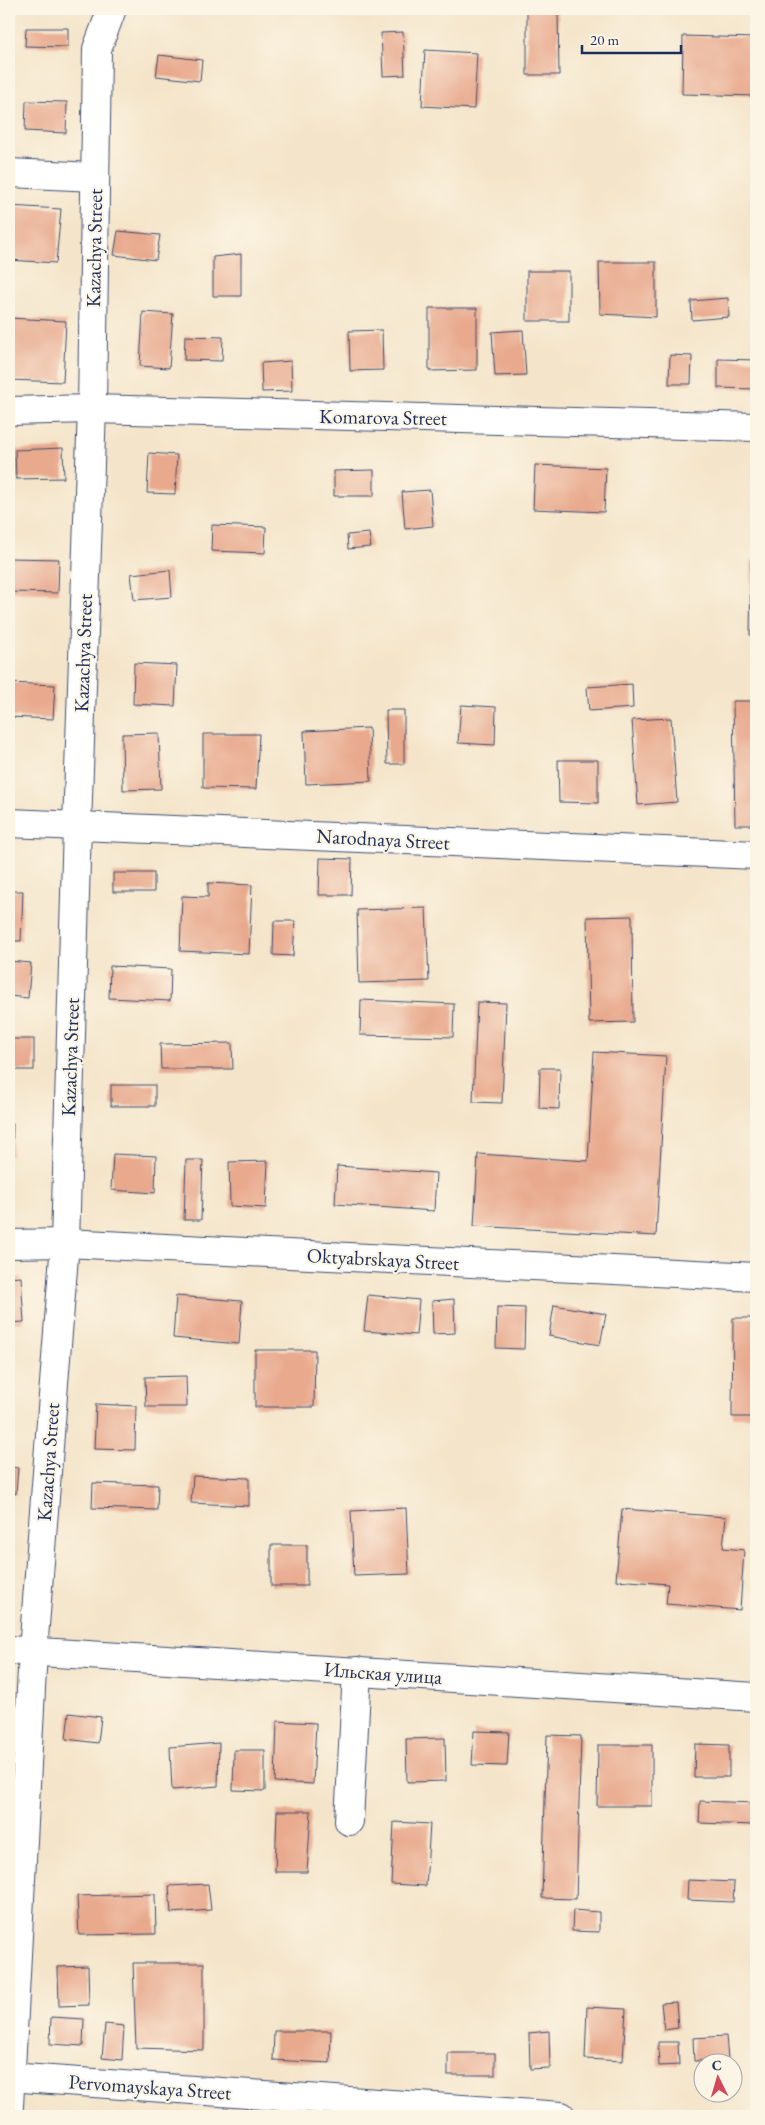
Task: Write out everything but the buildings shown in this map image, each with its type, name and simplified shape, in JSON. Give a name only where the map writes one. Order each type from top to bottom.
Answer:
[{"type":"street","name":"Kazachya Street","points":[[9,2107],[21,1650],[65,1243],[77,825],[92,409],[97,49],[112,9]]},
{"type":"street","points":[[9,173],[95,177]]},
{"type":"street","name":"Komarova Street","points":[[9,411],[92,409],[756,426]]},
{"type":"street","name":"Narodnaya Street","points":[[9,823],[756,855]]},
{"type":"street","name":"Oktyabrskaya Street","points":[[9,1244],[65,1243],[756,1277]]},
{"type":"street","name":"Ильская улица","points":[[21,1650],[756,1697]]},
{"type":"street","points":[[349,1821],[357,1671]]},
{"type":"street","name":"Pervomayskaya Street","points":[[9,2077],[561,2116]]}]
